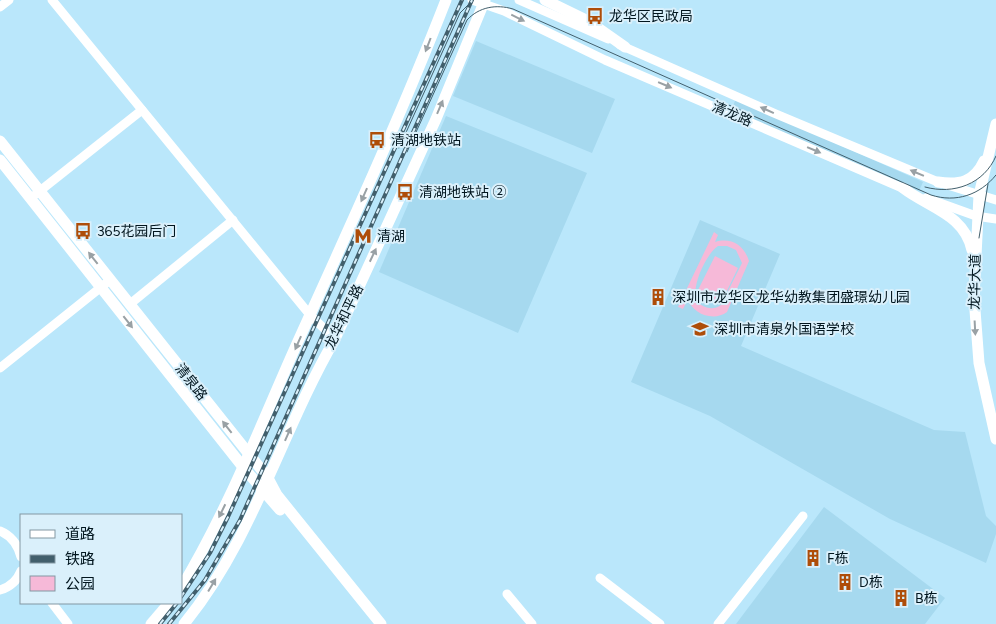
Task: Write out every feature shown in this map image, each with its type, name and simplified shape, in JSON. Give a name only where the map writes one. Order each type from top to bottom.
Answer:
[{"type":"main road","points":[[182,586],[200,556],[249,455],[408,98],[446,0]]},
{"type":"main road","points":[[545,0],[588,20],[625,47]]},
{"type":"main road","name":"龙华和平路","points":[[184,624],[215,581],[268,478],[316,370],[335,339],[436,118],[480,1]]},
{"type":"main road","name":"龙华大道","points":[[996,124],[979,195],[976,216],[974,305],[978,354],[996,439]]},
{"type":"main road","name":"清泉路","points":[[0,140],[268,478],[277,495],[381,624]]},
{"type":"main road","points":[[938,182],[956,184],[970,180],[982,165],[990,148]]},
{"type":"main road","name":"清泉路","points":[[0,160],[243,467],[371,624]]},
{"type":"main road","points":[[902,188],[917,199],[949,214],[958,222],[969,238],[975,264]]},
{"type":"main road","points":[[151,624],[168,604]]},
{"type":"street","points":[[0,7],[9,0]]},
{"type":"street","points":[[52,0],[310,315],[335,339]]},
{"type":"street","name":"清龙路","points":[[519,0],[776,114],[938,182],[996,200]]},
{"type":"street","name":"清龙路","points":[[480,1],[605,60],[902,188],[976,216],[996,219]]},
{"type":"street","points":[[30,199],[142,110]]},
{"type":"street","points":[[130,304],[233,220]]},
{"type":"street","points":[[0,368],[110,280]]},
{"type":"street","points":[[718,624],[803,516]]},
{"type":"street","points":[[0,531],[8,534],[17,544],[20,554]]},
{"type":"street","points":[[0,590],[8,588],[19,578],[20,574]]},
{"type":"street","points":[[600,578],[660,624]]},
{"type":"street","points":[[507,594],[532,624]]},
{"type":"street","points":[[53,604],[68,624]]},
{"type":"shaded area","points":[[476,41],[615,99],[592,153],[453,96]]},
{"type":"shaded area","points":[[736,99],[923,182],[919,191],[731,110]]},
{"type":"shaded area","points":[[446,116],[587,173],[518,333],[379,272]]},
{"type":"shaded area","points":[[700,220],[780,254],[741,346],[934,430],[965,432],[986,516],[996,526],[996,534],[986,563],[890,519],[710,416],[631,382]]},
{"type":"shaded area","points":[[824,507],[945,598],[925,624],[736,624]]},
{"type":"green space","points":[[714,232],[718,235],[715,242],[731,242],[744,251],[749,261],[727,312],[716,316],[704,315],[694,309],[688,299],[683,309],[678,307]],"holes":[[[718,246],[727,246],[736,250],[742,263],[721,305],[715,308],[703,306],[697,302],[695,296],[700,272],[713,250]]]},
{"type":"green space","points":[[715,256],[738,268],[721,303],[697,292]]},
{"type":"tram line","points":[[399,148],[460,13],[473,0]]},
{"type":"tram line","points":[[407,152],[467,20],[482,9],[500,7],[513,9],[931,195],[949,198],[967,196],[983,188],[996,175]]},
{"type":"tram line","points":[[925,187],[947,189],[967,185],[984,174],[996,156]]},
{"type":"tram line","points":[[979,238],[988,184]]},
{"type":"railway","points":[[182,595],[210,553],[228,517],[462,0]]},
{"type":"railway","points":[[169,624],[205,580],[240,520],[472,0]]},
{"type":"railway","points":[[160,624],[176,604]]},
{"type":"place","name":"龙华区民政局","points":[[595,16]]},
{"type":"place","name":"清湖地铁站","points":[[377,140]]},
{"type":"place","name":"清湖地铁站 ②","points":[[405,192]]},
{"type":"place","name":"365花园后门","points":[[83,231]]},
{"type":"place","name":"清湖","points":[[363,236]]},
{"type":"place","name":"深圳市龙华区龙华幼教集团盛璟幼儿园","points":[[658,297]]},
{"type":"place","name":"深圳市清泉外国语学校","points":[[700,329]]},
{"type":"place","name":"F栋","points":[[813,558]]},
{"type":"place","name":"D栋","points":[[845,582]]},
{"type":"place","name":"B栋","points":[[901,598]]}]
